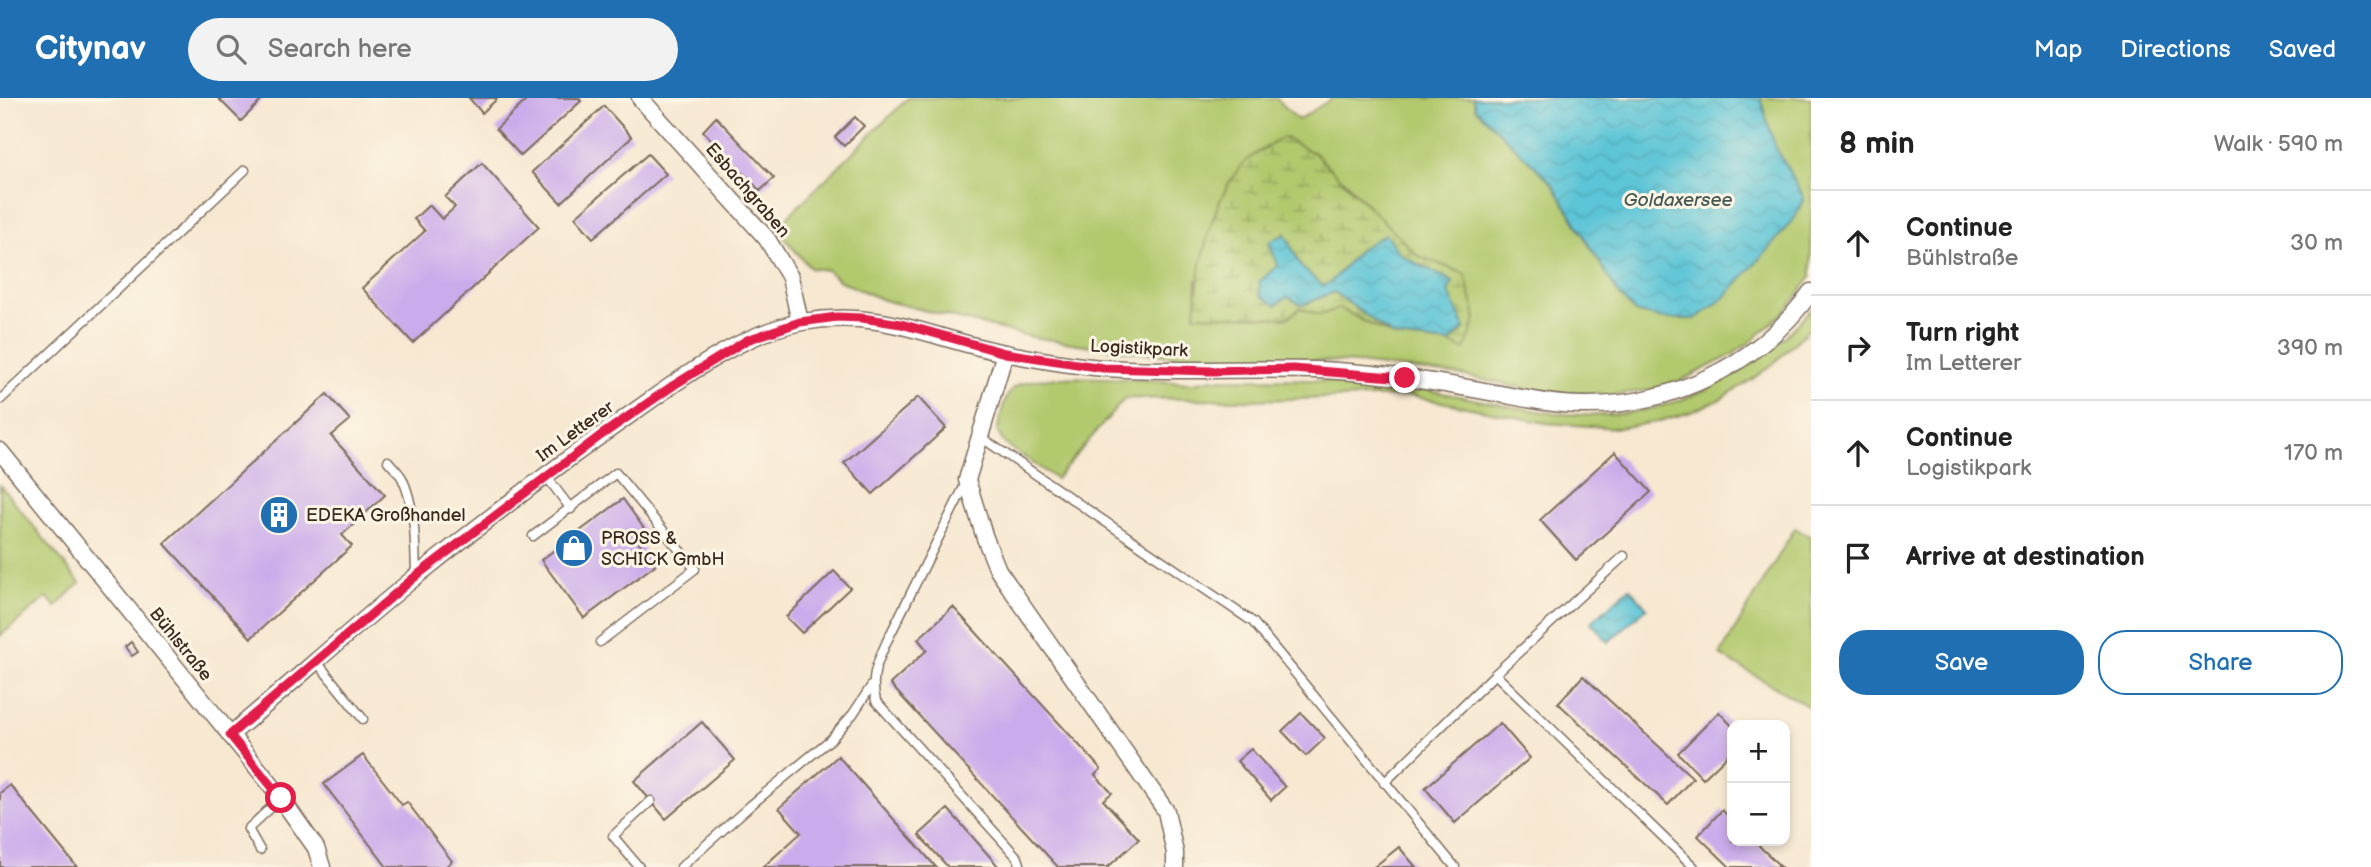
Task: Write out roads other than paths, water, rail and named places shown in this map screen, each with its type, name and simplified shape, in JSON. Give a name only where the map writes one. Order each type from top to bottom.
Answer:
[{"type":"street","name":"Esbachgraben","points":[[640,98],[767,239],[790,277],[800,322]]},
{"type":"street","name":"Logistikpark","points":[[1005,353],[1103,368],[1350,372],[1405,378],[1549,402],[1616,404],[1682,389],[1736,363],[1779,330],[1811,292]]},
{"type":"street","name":"Im Letterer","points":[[230,735],[416,576],[546,476],[637,410],[747,340],[800,322],[837,317],[862,318],[901,324],[1005,353]]},
{"type":"street","points":[[1005,353],[967,480],[981,527],[998,569],[1166,811],[1175,867]]},
{"type":"street","name":"Bühlstraße","points":[[0,452],[281,798],[316,848],[322,867]]},
{"type":"lane","points":[[0,400],[245,170]]},
{"type":"lane","points":[[979,436],[1253,622],[1455,867]]},
{"type":"lane","points":[[388,461],[402,477],[410,504],[416,576]]},
{"type":"lane","points":[[533,536],[616,472],[695,569],[600,642]]},
{"type":"lane","points":[[546,476],[571,509]]},
{"type":"lane","points":[[681,867],[831,739],[853,714],[872,685],[876,666],[887,641],[967,480]]},
{"type":"lane","points":[[1384,783],[1495,674],[1623,556]]},
{"type":"lane","points":[[317,662],[363,719]]},
{"type":"lane","points":[[1495,674],[1694,867]]},
{"type":"lane","points":[[872,685],[876,701],[1018,858],[1021,867]]},
{"type":"lane","points":[[260,850],[248,829],[281,798]]},
{"type":"lane","points":[[639,867],[613,836],[651,802]]},
{"type":"water","name":"Goldaxersee","points":[[1473,98],[1760,98],[1775,146],[1804,198],[1796,216],[1771,246],[1725,297],[1695,319],[1663,319],[1635,312],[1618,293],[1552,183],[1476,109]]},
{"type":"water","points":[[1285,234],[1301,267],[1323,286],[1332,281],[1360,249],[1385,234],[1401,255],[1453,282],[1448,291],[1465,328],[1449,343],[1395,337],[1334,292],[1303,305],[1287,297],[1276,305],[1261,296],[1259,282],[1278,265],[1269,242]]},
{"type":"water","points":[[1630,588],[1647,608],[1608,642],[1591,622]]},
{"type":"place","name":"EDEKA Großhandel","points":[[279,515]]},
{"type":"place","name":"PROSS & SCHICK GmbH","points":[[574,548]]}]
